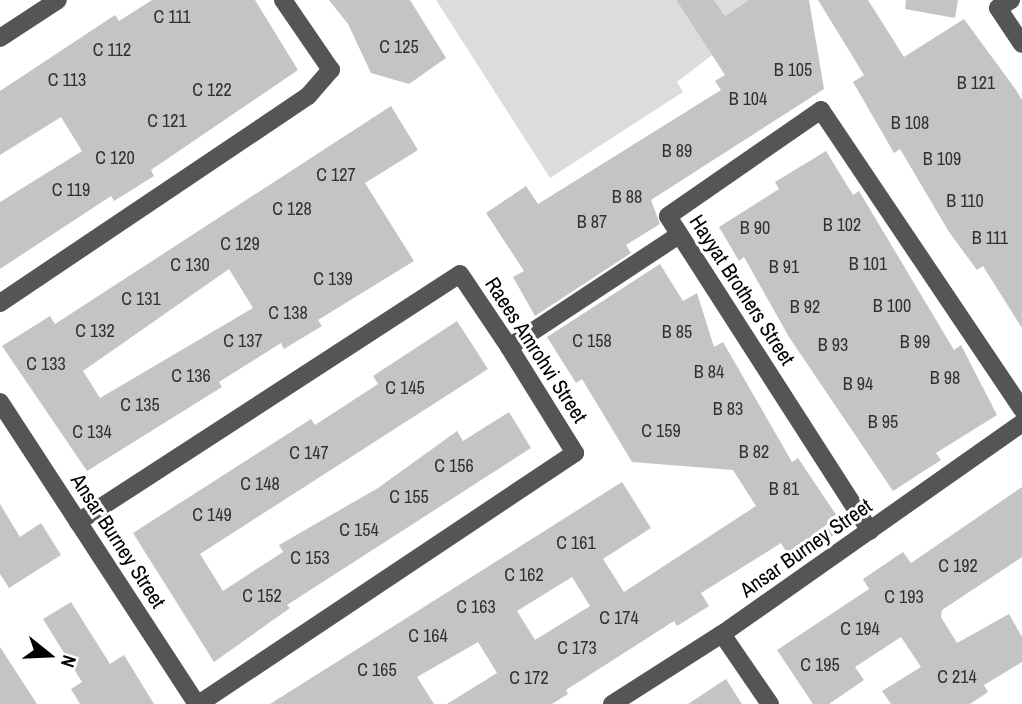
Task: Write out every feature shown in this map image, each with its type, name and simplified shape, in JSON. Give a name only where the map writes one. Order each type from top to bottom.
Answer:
[{"type":"street","points":[[0,38],[58,0]]},
{"type":"street","points":[[0,303],[308,96],[331,70],[283,0]]},
{"type":"street","points":[[1011,0],[998,8],[1022,44]]},
{"type":"street","name":"Hayyat Brothers Street","points":[[870,531],[668,216],[821,110],[1022,409]]},
{"type":"street","points":[[509,347],[679,235]]},
{"type":"street","name":"Raees Amrohvi Street","points":[[78,522],[460,274],[509,347],[575,453],[198,704]]},
{"type":"street","name":"Ansar Burney Street","points":[[0,402],[198,704]]},
{"type":"street","name":"Ansar Burney Street","points":[[612,704],[722,634],[1022,423]]},
{"type":"street","points":[[722,634],[770,704]]},
{"type":"shaded area","points":[[436,0],[676,0],[712,55],[677,82],[683,92],[550,178]]},
{"type":"shaded area","points":[[714,0],[749,0],[725,16]]},
{"type":"building","points":[[152,0],[255,0],[298,70],[151,170],[154,176],[114,201],[111,196],[0,269],[0,202],[82,151],[61,117],[0,155],[0,91],[115,15],[119,21]]},
{"type":"building","points":[[329,0],[410,0],[446,58],[409,84],[371,73],[348,24]]},
{"type":"building","points":[[676,0],[714,0],[725,16],[749,0],[809,0],[824,89],[651,200],[660,224],[626,245],[631,253],[535,316],[513,277],[524,271],[486,213],[526,186],[538,204],[721,90],[715,81],[725,75]]},
{"type":"building","points":[[818,0],[868,0],[904,57],[964,19],[1016,90],[1022,100],[1022,328],[983,266],[977,270],[949,232],[900,149],[894,153],[853,82],[864,75]]},
{"type":"building","points":[[906,0],[958,0],[955,18],[905,9]]},
{"type":"building","points":[[391,106],[418,150],[365,183],[414,261],[318,320],[322,326],[284,349],[281,343],[219,382],[222,387],[87,471],[2,346],[50,316],[55,324]],"holes":[[[229,269],[253,308],[100,398],[83,371]]]},
{"type":"building","points":[[826,151],[853,195],[859,191],[954,350],[961,345],[997,415],[936,453],[941,460],[893,491],[789,337],[744,257],[739,261],[719,227],[779,189],[775,182]]},
{"type":"building","points":[[660,264],[683,301],[697,293],[714,347],[723,342],[792,462],[798,458],[845,528],[792,561],[781,543],[701,593],[709,606],[677,626],[674,621],[566,690],[568,694],[552,704],[447,704],[497,673],[478,642],[417,677],[434,704],[270,704],[622,482],[651,528],[603,559],[624,592],[756,506],[733,470],[632,462],[582,379],[576,383],[547,337]],"holes":[[[572,577],[590,606],[535,640],[517,611]]]},
{"type":"building","points":[[457,321],[488,369],[200,554],[223,591],[283,552],[279,545],[378,488],[457,431],[463,441],[509,412],[531,448],[287,605],[290,608],[214,662],[133,533],[311,419],[315,425],[378,384],[373,376]]},
{"type":"building","points":[[1022,487],[1022,557],[942,610],[941,617],[957,643],[1009,614],[1022,637],[1022,662],[984,685],[988,692],[970,704],[891,704],[882,691],[921,667],[901,637],[855,667],[864,680],[829,704],[813,704],[777,650],[869,589],[863,579],[903,552],[911,563]]},
{"type":"building","points":[[0,504],[20,537],[41,523],[61,555],[9,588],[0,574]]},
{"type":"building","points":[[71,602],[110,664],[124,655],[154,704],[80,704],[71,689],[82,682],[43,619]]},
{"type":"building","points":[[0,647],[37,704],[0,704]]},
{"type":"building","points":[[726,679],[742,704],[688,704]]}]
